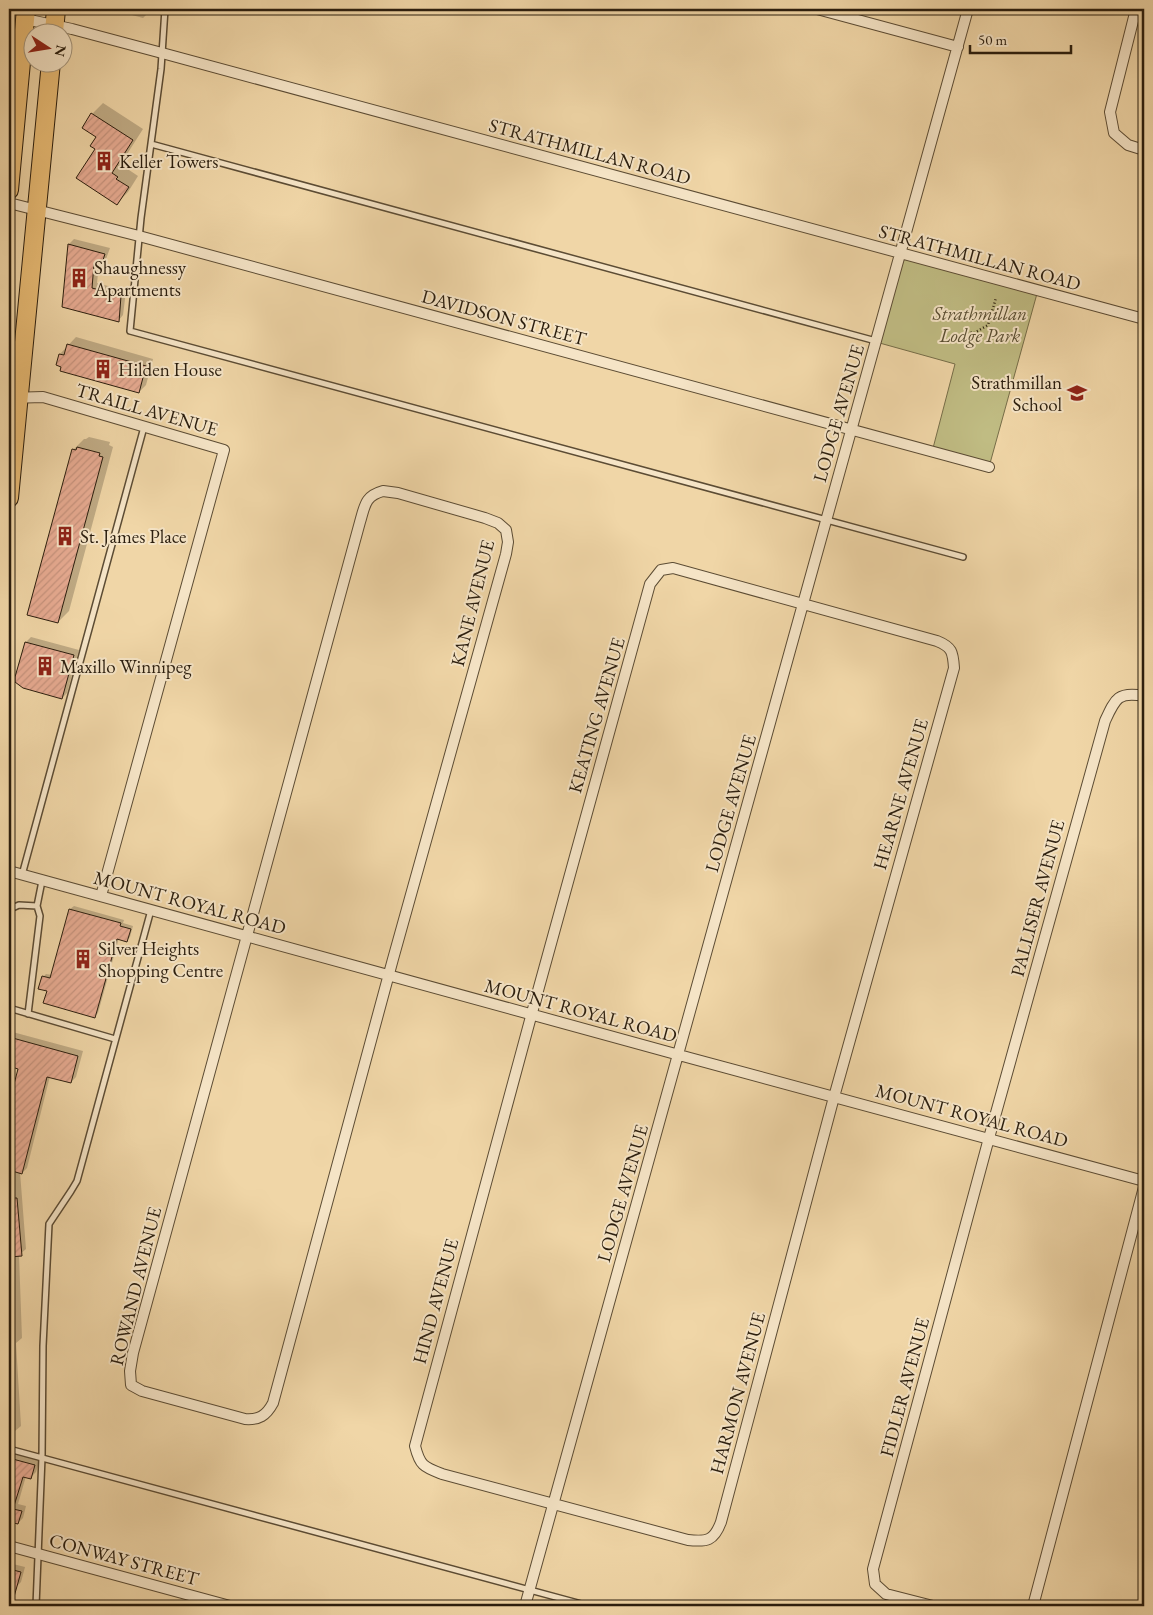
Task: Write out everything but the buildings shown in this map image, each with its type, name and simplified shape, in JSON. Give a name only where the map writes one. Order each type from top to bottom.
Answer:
[{"type":"highway","points":[[9,190],[26,14]]},
{"type":"highway","points":[[9,498],[14,398],[37,209],[50,72]]},
{"type":"street","points":[[817,9],[958,47]]},
{"type":"street","name":"LODGE AVENUE","points":[[525,1606],[968,9]]},
{"type":"street","points":[[1136,9],[1110,112],[1114,133],[1128,145],[1144,150]]},
{"type":"street","name":"STRATHMILLAN ROAD","points":[[26,14],[55,22]]},
{"type":"street","name":"STRATHMILLAN ROAD","points":[[72,27],[1144,319]]},
{"type":"street","name":"DAVIDSON STREET","points":[[9,202],[989,467]]},
{"type":"street","name":"TRAILL AVENUE","points":[[14,398],[43,397],[224,450],[101,896]]},
{"type":"street","name":"KANE AVENUE","points":[[246,936],[366,502],[372,494],[383,491],[398,493],[498,523],[506,530],[508,542],[388,975]]},
{"type":"street","name":"KEATING AVENUE","points":[[531,1014],[650,584],[661,570],[673,568],[804,603]]},
{"type":"street","name":"HEARNE AVENUE","points":[[804,603],[937,641],[946,645],[953,653],[952,673],[834,1096]]},
{"type":"street","name":"PALLISER AVENUE","points":[[990,1138],[1105,721],[1112,704],[1119,697],[1131,694],[1144,696]]},
{"type":"street","name":"MOUNT ROYAL ROAD","points":[[9,871],[1144,1181]]},
{"type":"street","name":"ROWAND AVENUE","points":[[246,936],[133,1353],[130,1371],[131,1385],[158,1396],[245,1419],[254,1420],[263,1417],[269,1411],[273,1403],[388,975]]},
{"type":"street","name":"HIND AVENUE","points":[[531,1014],[415,1446],[418,1459],[426,1467],[442,1474],[554,1503]]},
{"type":"street","name":"HARMON AVENUE","points":[[554,1503],[688,1540],[700,1541],[711,1539],[718,1532],[834,1096]]},
{"type":"street","name":"FIDLER AVENUE","points":[[933,1606],[886,1594],[875,1584],[873,1569],[990,1138]]},
{"type":"street","points":[[1032,1606],[1144,1187]]},
{"type":"street","name":"CONWAY STREET","points":[[9,1546],[230,1606]]},
{"type":"lane","points":[[165,9],[162,53],[139,236],[130,331],[963,557]]},
{"type":"lane","points":[[151,144],[876,342]]},
{"type":"lane","points":[[22,874],[144,426]]},
{"type":"lane","points":[[28,1014],[40,916],[37,906],[43,880]]},
{"type":"lane","points":[[9,913],[10,909],[18,905],[37,906]]},
{"type":"lane","points":[[36,1606],[42,1457],[43,1346],[49,1224],[76,1180],[151,910]]},
{"type":"lane","points":[[9,1008],[116,1039]]},
{"type":"lane","points":[[9,1449],[589,1606]]},
{"type":"path","points":[[964,334],[968,332],[974,333],[988,326],[996,298]]},
{"type":"green space","name":"Strathmillan Lodge Park","points":[[900,253],[1038,290],[989,467],[932,452],[955,364],[876,342]]},
{"type":"place","name":"Keller Towers","points":[[104,161]]},
{"type":"place","name":"Shaughnessy Apartments","points":[[79,278]]},
{"type":"place","name":"Hilden House","points":[[103,369]]},
{"type":"place","name":"Strathmillan School","points":[[1077,393]]},
{"type":"place","name":"St. James Place","points":[[65,536]]},
{"type":"place","name":"Maxillo Winnipeg","points":[[45,666]]},
{"type":"place","name":"Silver Heights Shopping Centre","points":[[83,959]]}]
